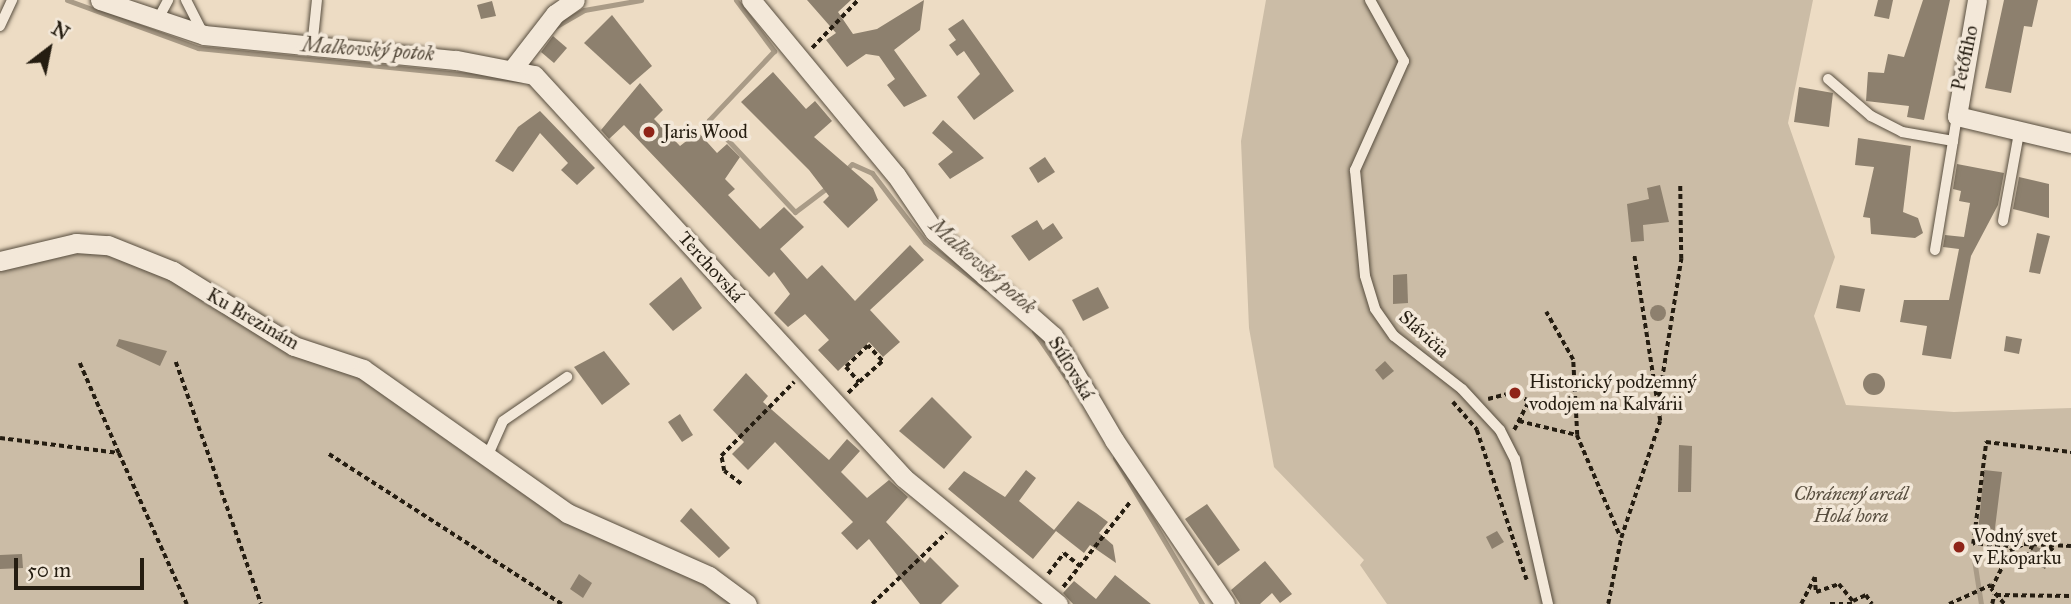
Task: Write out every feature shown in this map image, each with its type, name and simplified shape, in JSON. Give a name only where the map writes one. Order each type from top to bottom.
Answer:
[{"type":"street","points":[[100,0],[204,35],[522,70],[555,14],[575,0]]},
{"type":"street","name":"Súľovská","points":[[751,0],[934,231],[1053,336],[1114,440],[1225,604]]},
{"type":"street","name":"Petőfiho","points":[[1957,116],[1977,0]]},
{"type":"street","name":"Terchovská","points":[[522,70],[836,404],[955,524],[1056,602]]},
{"type":"street","points":[[1957,116],[2019,133],[2071,143]]},
{"type":"street","name":"Ku Brezinám","points":[[0,261],[76,243],[108,245],[163,267],[293,346],[363,369],[567,513],[709,576],[747,604]]},
{"type":"lane","points":[[0,26],[12,0]]},
{"type":"lane","points":[[157,21],[168,0]]},
{"type":"lane","points":[[186,0],[204,35]]},
{"type":"lane","points":[[312,48],[317,0]]},
{"type":"lane","name":"Slávičia","points":[[1370,0],[1404,61],[1355,170],[1365,276],[1375,309],[1394,336],[1465,392],[1509,446],[1548,604]]},
{"type":"lane","points":[[1828,79],[1871,116],[1902,132],[1953,141]]},
{"type":"lane","points":[[1935,250],[1957,116]]},
{"type":"lane","points":[[2003,221],[2019,133]]},
{"type":"lane","points":[[487,457],[503,421],[567,376]]},
{"type":"path","points":[[801,60],[858,0]]},
{"type":"path","points":[[1658,399],[1681,259],[1680,186]]},
{"type":"path","points":[[1608,604],[1621,538],[1645,481],[1660,421],[1634,255]]},
{"type":"path","points":[[1546,312],[1573,360],[1577,435],[1621,538]]},
{"type":"path","points":[[836,404],[882,361],[868,346],[846,367],[859,382]]},
{"type":"path","points":[[176,362],[261,604]]},
{"type":"path","points":[[80,363],[187,604]]},
{"type":"path","points":[[741,484],[724,471],[721,456],[805,370]]},
{"type":"path","points":[[1465,392],[1452,401],[1477,430],[1530,593]]},
{"type":"path","points":[[1509,446],[1529,401],[1521,398]]},
{"type":"path","points":[[1519,421],[1577,435]]},
{"type":"path","points":[[0,438],[119,453]]},
{"type":"path","points":[[2071,452],[1986,442],[1973,544],[2017,547],[2035,544],[2071,546]]},
{"type":"path","points":[[329,454],[562,604]]},
{"type":"path","points":[[1056,602],[1080,566],[1131,501]]},
{"type":"path","points":[[872,604],[955,524]]},
{"type":"path","points":[[2035,544],[2027,558],[2046,568],[2053,551],[2045,544]]},
{"type":"path","points":[[1992,604],[1994,595],[1991,585],[2000,561],[2017,547]]},
{"type":"path","points":[[1042,581],[1064,553],[1080,566]]},
{"type":"path","points":[[1801,604],[1815,577],[1816,592],[1839,584],[1853,601],[1866,595],[1872,604]]},
{"type":"path","points":[[1949,604],[1991,585]]},
{"type":"path","points":[[1994,595],[2071,596]]},
{"type":"path","points":[[1994,595],[2004,604]]},
{"type":"path","points":[[1830,604],[1853,604]]},
{"type":"green space","name":"Chránený areál Holá hora","points":[[1266,0],[1813,0],[1788,123],[1835,257],[1814,316],[1846,405],[1954,412],[2071,408],[2071,604],[1387,604],[1360,565],[1364,560],[1274,467],[1249,328],[1241,141]]},
{"type":"green space","points":[[82,242],[175,273],[289,340],[386,382],[496,475],[666,547],[751,604],[0,604],[0,260]]},
{"type":"building","points":[[807,0],[851,0],[838,12],[853,34],[877,29],[924,0],[920,30],[894,50],[927,96],[904,107],[887,85],[895,79],[879,56],[866,54],[847,67],[826,40],[836,33]]},
{"type":"building","points":[[1878,0],[1893,0],[1889,19],[1874,16]]},
{"type":"building","points":[[1923,0],[1950,0],[1924,120],[1907,117],[1909,106],[1866,101],[1868,72],[1884,73],[1888,54],[1904,57]]},
{"type":"building","points":[[2004,0],[2038,0],[2032,27],[2024,26],[2011,93],[1985,88]]},
{"type":"building","points":[[492,1],[496,16],[481,19],[477,5]]},
{"type":"building","points":[[612,15],[652,66],[630,85],[584,43]]},
{"type":"building","points":[[963,19],[1014,91],[974,120],[957,97],[980,74],[964,51],[957,56],[949,45],[956,40],[948,29]]},
{"type":"building","points":[[553,36],[567,48],[554,63],[541,52]]},
{"type":"building","points":[[773,72],[806,109],[815,101],[832,121],[814,137],[873,188],[878,200],[848,228],[823,202],[829,196],[809,170],[741,102]]},
{"type":"building","points":[[640,83],[663,110],[654,119],[680,146],[698,132],[717,153],[727,144],[740,157],[725,179],[735,189],[728,195],[760,229],[784,207],[804,227],[780,249],[807,279],[822,265],[855,301],[910,245],[924,260],[870,310],[900,342],[883,357],[869,342],[838,371],[818,350],[829,340],[805,314],[788,327],[774,313],[790,294],[774,272],[769,277],[624,125],[609,139],[601,130]]},
{"type":"building","points":[[1799,87],[1833,93],[1829,127],[1794,122]]},
{"type":"building","points":[[540,111],[595,168],[577,185],[561,170],[568,163],[540,133],[513,172],[495,161],[518,127]]},
{"type":"building","points":[[943,120],[984,158],[950,179],[938,164],[953,152],[932,133]]},
{"type":"building","points":[[1858,138],[1911,146],[1903,212],[1918,218],[1923,233],[1915,238],[1871,234],[1870,218],[1863,217],[1874,167],[1855,165]]},
{"type":"building","points":[[1045,157],[1055,172],[1038,183],[1029,168]]},
{"type":"building","points":[[1957,164],[2004,173],[1998,205],[1971,256],[1951,359],[1922,355],[1927,326],[1900,322],[1904,300],[1949,300],[1959,249],[1943,247],[1945,235],[1964,237],[1970,203],[1959,201],[1961,191],[1953,189]]},
{"type":"building","points":[[2019,177],[2049,184],[2049,218],[2013,209]]},
{"type":"building","points":[[1660,185],[1669,222],[1643,225],[1644,241],[1631,242],[1627,204],[1649,199],[1647,188]]},
{"type":"building","points":[[1037,220],[1043,230],[1053,223],[1063,238],[1029,261],[1011,236]]},
{"type":"building","points":[[2037,233],[2050,236],[2040,274],[2029,272]]},
{"type":"building","points":[[1407,274],[1408,303],[1393,304],[1393,275]]},
{"type":"building","points":[[681,277],[702,308],[673,331],[649,304]]},
{"type":"building","points":[[1840,285],[1865,289],[1860,312],[1836,308]]},
{"type":"building","points":[[1098,287],[1109,308],[1083,321],[1072,300]]},
{"type":"building","points":[[1658,305],[1666,313],[1658,321],[1650,313]]},
{"type":"building","points":[[2006,336],[2022,339],[2019,354],[2004,351]]},
{"type":"building","points":[[119,339],[167,351],[160,366],[116,346]]},
{"type":"building","points":[[604,351],[630,384],[602,405],[574,367]]},
{"type":"building","points":[[1385,361],[1394,371],[1383,380],[1375,370]]},
{"type":"building","points":[[746,373],[768,396],[763,402],[829,460],[847,439],[860,451],[841,472],[867,498],[889,480],[908,497],[886,522],[925,563],[930,557],[959,586],[941,604],[920,604],[869,539],[857,550],[841,533],[853,522],[775,442],[748,470],[732,454],[744,442],[713,410]]},
{"type":"building","points":[[1874,373],[1884,380],[1885,384],[1878,394],[1874,395],[1864,388],[1863,384],[1870,374]]},
{"type":"building","points":[[932,397],[972,437],[944,469],[899,431]]},
{"type":"building","points":[[680,414],[693,435],[682,442],[668,422]]},
{"type":"building","points":[[1679,445],[1692,446],[1691,492],[1678,492]]},
{"type":"building","points":[[1026,470],[1036,478],[1019,501],[1054,530],[1078,501],[1108,522],[1099,533],[1113,545],[1116,563],[1090,545],[1084,553],[1056,531],[1033,559],[948,489],[964,471],[1005,497]]},
{"type":"building","points":[[1984,470],[2002,472],[1993,544],[1977,542]]},
{"type":"building","points":[[1207,504],[1240,550],[1218,566],[1185,519]]},
{"type":"building","points":[[691,508],[730,548],[719,558],[680,521]]},
{"type":"building","points":[[1497,531],[1504,542],[1492,549],[1486,537]]},
{"type":"building","points":[[2031,545],[2051,552],[2046,565],[2030,557]]},
{"type":"building","points":[[22,554],[23,568],[0,569],[0,555]]},
{"type":"building","points":[[1265,561],[1292,594],[1280,603],[1272,593],[1260,604],[1240,604],[1231,590]]},
{"type":"building","points":[[579,574],[592,583],[583,598],[570,589]]},
{"type":"building","points":[[1115,575],[1151,604],[1073,604],[1063,593],[1074,581],[1096,599]]},
{"type":"waterway","name":"Malkovský potok","points":[[67,0],[198,48],[521,80]]},
{"type":"waterway","name":"Malkovský potok","points":[[553,28],[584,10],[641,0]]},
{"type":"waterway","name":"Malkovský potok","points":[[736,0],[774,51],[709,120],[795,212],[828,187]]},
{"type":"waterway","name":"Malkovský potok","points":[[846,170],[852,164],[872,173],[925,242],[985,288]]},
{"type":"waterway","name":"Malkovský potok","points":[[1034,331],[1072,386]]},
{"type":"waterway","name":"Malkovský potok","points":[[1115,458],[1202,604]]},
{"type":"waterway","points":[[1973,553],[1981,604]]},
{"type":"place","name":"Jaris Wood","points":[[649,132]]},
{"type":"place","name":"Historický podzemný vodojem na Kalvárii","points":[[1515,393]]},
{"type":"place","name":"Vodný svet v Ekoparku","points":[[1959,547]]}]
